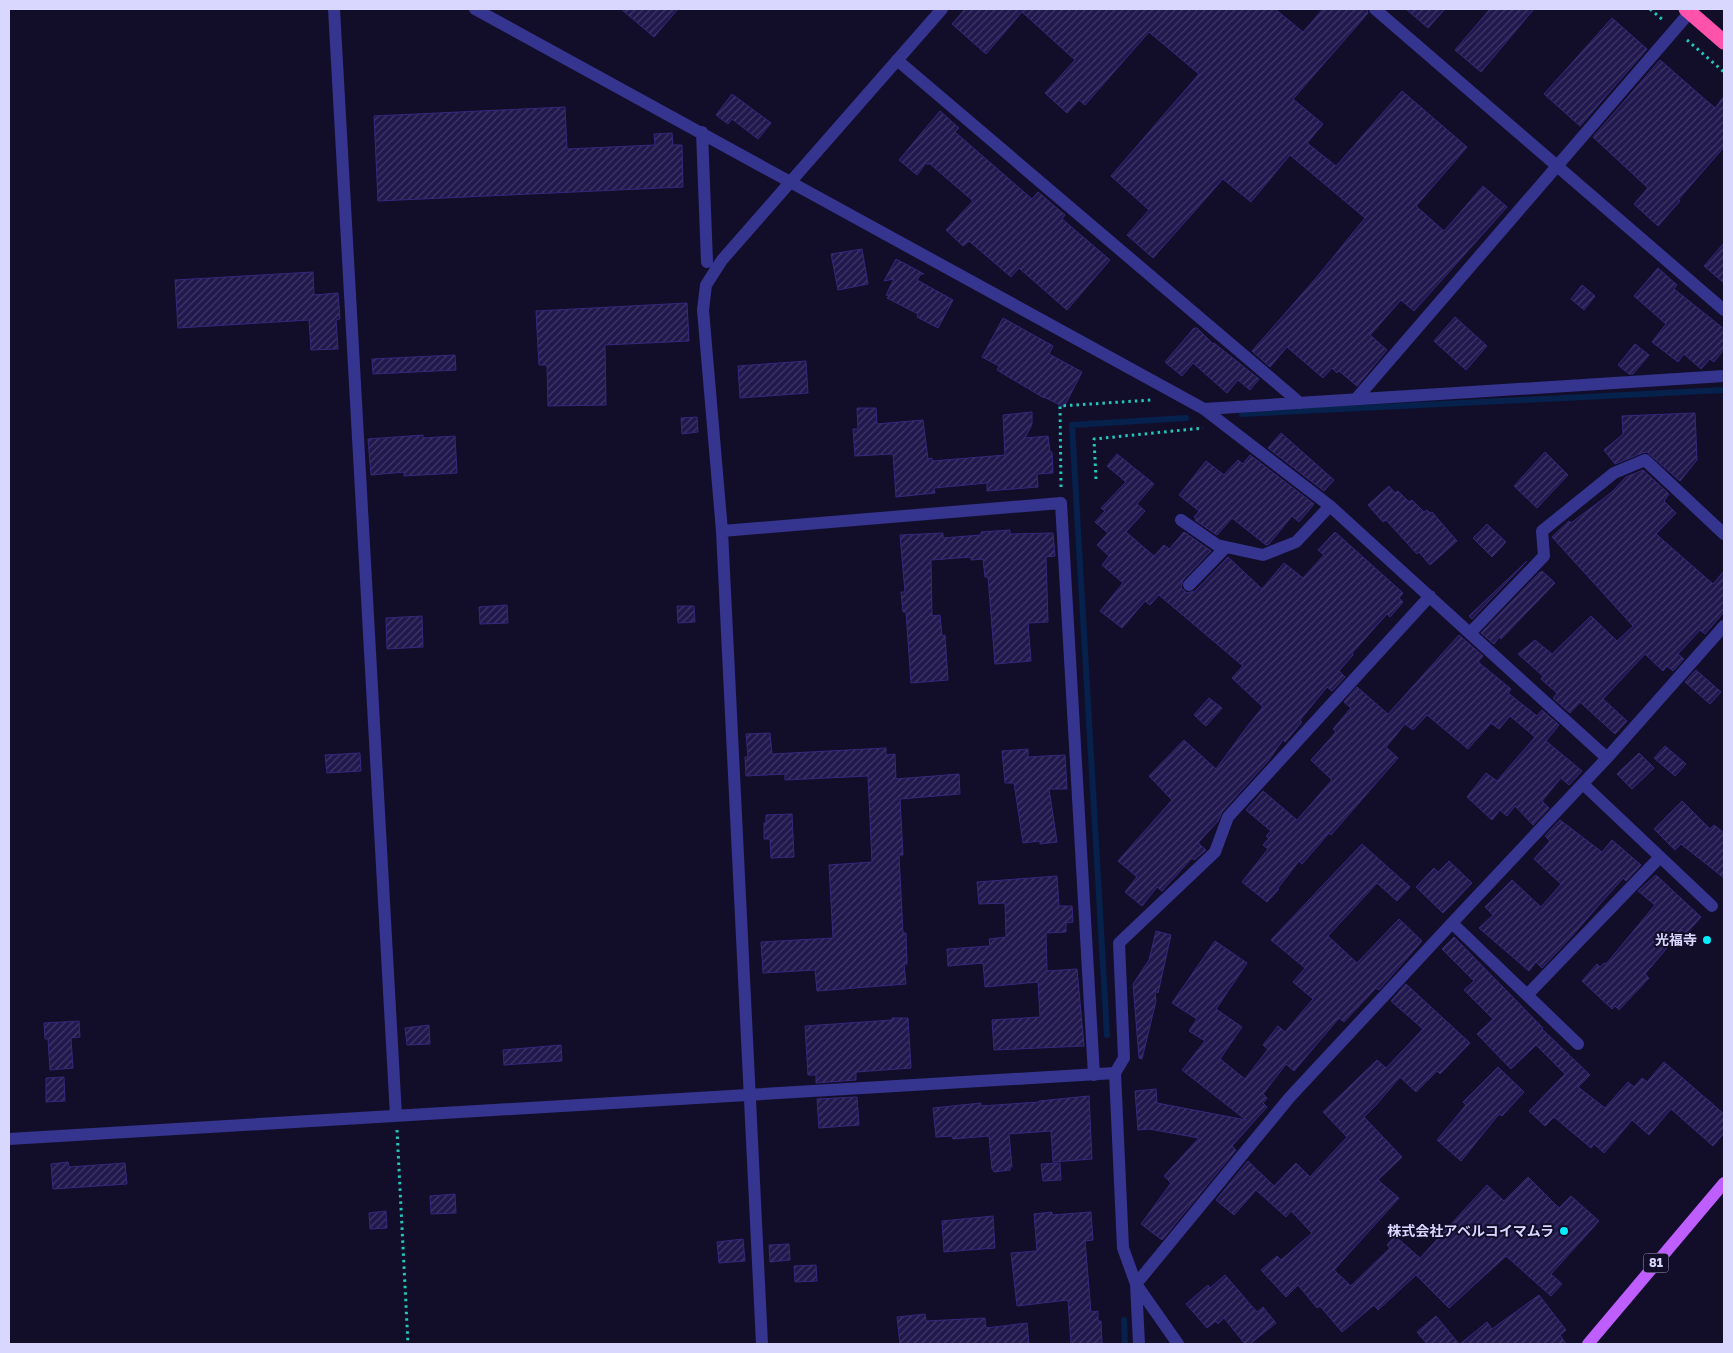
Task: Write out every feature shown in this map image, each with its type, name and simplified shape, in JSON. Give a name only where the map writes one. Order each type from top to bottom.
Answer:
[{"type":"highway","points":[[1688,10],[1724,42]]},
{"type":"main road","name":"81","points":[[1588,1344],[1724,1182]]},
{"type":"street","points":[[334,9],[396,1116]]},
{"type":"street","points":[[476,9],[1204,409],[1330,506],[1608,758]]},
{"type":"street","points":[[762,1344],[722,531],[703,310],[706,285],[722,260],[790,180],[942,9]]},
{"type":"street","points":[[1375,9],[1724,310]]},
{"type":"street","points":[[1356,399],[1557,166],[1688,10]]},
{"type":"street","points":[[897,60],[1300,403]]},
{"type":"street","points":[[702,132],[707,262]]},
{"type":"street","points":[[1204,409],[1724,376]]},
{"type":"street","points":[[1470,633],[1544,556],[1542,530],[1614,473],[1645,460],[1724,534]]},
{"type":"street","points":[[722,531],[1061,503],[1094,1075]]},
{"type":"street","points":[[1181,520],[1217,545],[1263,555],[1296,542],[1330,506]]},
{"type":"street","points":[[1189,585],[1226,547]]},
{"type":"street","points":[[1178,1344],[1136,1284],[1123,1248],[1115,1073],[1124,1058],[1119,943],[1215,852],[1228,817],[1430,596]]},
{"type":"street","points":[[1139,1344],[1136,1284],[1290,1097],[1722,634]]},
{"type":"street","points":[[1583,784],[1712,906]]},
{"type":"street","points":[[1527,995],[1660,858]]},
{"type":"street","points":[[1452,922],[1578,1044]]},
{"type":"street","points":[[9,1139],[1115,1073]]},
{"type":"path","points":[[1061,503],[1060,406],[1156,400]]},
{"type":"path","points":[[1096,479],[1094,438],[1226,426]]},
{"type":"path","points":[[396,1116],[408,1344]]},
{"type":"building","points":[[621,9],[678,9],[654,37]]},
{"type":"building","points":[[965,9],[1275,9],[1303,32],[1323,9],[1367,9],[1368,13],[1293,99],[1323,124],[1307,143],[1336,166],[1402,91],[1467,147],[1416,206],[1444,231],[1483,186],[1507,207],[1414,311],[1401,300],[1370,335],[1387,350],[1357,386],[1339,371],[1337,373],[1332,368],[1323,378],[1287,347],[1270,367],[1252,351],[1316,278],[1365,218],[1290,155],[1251,202],[1223,179],[1153,258],[1127,235],[1149,210],[1111,176],[1199,74],[1149,32],[1085,105],[1079,100],[1067,113],[1045,93],[1075,60],[1022,12],[986,54],[952,24]]},
{"type":"building","points":[[1406,9],[1445,9],[1428,28]]},
{"type":"building","points":[[1490,9],[1534,9],[1481,72],[1455,50]]},
{"type":"building","points":[[1612,18],[1647,49],[1580,126],[1544,94]]},
{"type":"building","points":[[1660,60],[1715,108],[1724,96],[1724,147],[1658,226],[1634,204],[1648,188],[1593,137]]},
{"type":"building","points":[[732,94],[771,123],[758,139],[732,119],[728,124],[716,115]]},
{"type":"building","points":[[565,107],[567,149],[655,145],[654,134],[672,133],[673,145],[682,145],[683,187],[378,201],[374,116]]},
{"type":"building","points":[[940,111],[959,128],[955,132],[1032,199],[1038,192],[1065,215],[1062,219],[1110,260],[1067,310],[1019,268],[1011,277],[969,241],[963,246],[946,230],[973,201],[929,163],[928,165],[926,163],[917,175],[899,160]]},
{"type":"building","points":[[1724,243],[1724,283],[1704,266]]},
{"type":"building","points":[[862,249],[868,284],[838,290],[831,254]]},
{"type":"building","points":[[896,259],[924,274],[921,274],[917,280],[953,300],[938,328],[917,317],[918,314],[887,298],[889,296],[886,295],[894,279],[884,281]]},
{"type":"building","points":[[1658,268],[1677,285],[1674,289],[1724,329],[1724,349],[1714,362],[1710,359],[1701,369],[1684,354],[1678,362],[1652,342],[1666,324],[1634,296]]},
{"type":"building","points":[[313,272],[314,295],[338,293],[340,319],[336,320],[338,349],[311,350],[309,320],[178,328],[175,280]]},
{"type":"building","points":[[1582,285],[1595,296],[1584,310],[1571,299]]},
{"type":"building","points":[[687,303],[689,341],[605,345],[606,405],[548,406],[547,365],[539,365],[536,311]]},
{"type":"building","points":[[1455,317],[1487,346],[1466,370],[1434,341]]},
{"type":"building","points":[[1003,318],[1053,346],[1049,354],[1082,372],[1064,407],[1044,398],[997,370],[999,366],[982,357]]},
{"type":"building","points":[[1194,328],[1197,328],[1213,344],[1259,379],[1250,390],[1238,380],[1227,393],[1193,363],[1182,376],[1165,362]]},
{"type":"building","points":[[1635,344],[1649,355],[1633,374],[1629,374],[1618,365]]},
{"type":"building","points":[[455,355],[456,370],[373,374],[372,359]]},
{"type":"building","points":[[806,361],[808,393],[740,398],[738,366]]},
{"type":"building","points":[[857,408],[876,408],[877,424],[923,420],[928,459],[932,458],[932,461],[1005,455],[1003,415],[1032,412],[1032,424],[1025,438],[1048,436],[1050,452],[1052,452],[1053,473],[1037,474],[1038,487],[987,491],[987,483],[934,488],[935,493],[896,497],[893,454],[855,456],[853,429],[858,429]]},
{"type":"building","points":[[1695,413],[1697,460],[1680,481],[1647,452],[1615,464],[1604,450],[1623,434],[1622,416]]},
{"type":"building","points":[[697,417],[698,432],[682,434],[681,418]]},
{"type":"building","points":[[1281,433],[1334,480],[1324,491],[1268,448]]},
{"type":"building","points":[[423,435],[423,438],[455,436],[457,473],[404,476],[404,472],[371,475],[368,439]]},
{"type":"building","points":[[1545,452],[1568,475],[1537,508],[1514,486]]},
{"type":"building","points":[[1117,454],[1154,484],[1137,504],[1145,511],[1126,532],[1154,556],[1164,545],[1169,549],[1184,532],[1211,551],[1183,580],[1181,588],[1187,593],[1195,591],[1228,557],[1262,589],[1284,563],[1303,578],[1324,555],[1318,550],[1335,532],[1403,593],[1399,598],[1403,602],[1390,617],[1387,614],[1352,653],[1353,655],[1339,671],[1345,677],[1332,691],[1327,687],[1300,720],[1302,722],[1285,742],[1283,740],[1268,761],[1222,812],[1218,821],[1198,843],[1206,850],[1194,860],[1192,858],[1162,891],[1157,887],[1142,906],[1125,892],[1137,877],[1118,861],[1172,800],[1149,776],[1184,740],[1216,769],[1263,707],[1232,678],[1243,666],[1159,595],[1150,605],[1145,601],[1122,628],[1100,611],[1123,583],[1102,565],[1109,556],[1097,545],[1108,533],[1095,522],[1105,511],[1101,508],[1126,482],[1107,466]]},
{"type":"building","points":[[1250,455],[1314,504],[1299,522],[1292,516],[1269,544],[1266,545],[1232,518],[1217,535],[1195,520],[1197,519],[1194,517],[1199,511],[1179,495],[1206,461],[1224,475],[1238,460],[1243,464]]},
{"type":"building","points":[[1643,470],[1669,494],[1664,501],[1676,513],[1656,534],[1713,584],[1724,571],[1724,612],[1705,634],[1700,630],[1678,654],[1684,659],[1673,671],[1667,666],[1663,671],[1645,654],[1603,699],[1627,721],[1615,734],[1580,702],[1570,713],[1553,698],[1557,693],[1541,679],[1543,676],[1518,654],[1535,640],[1552,654],[1591,616],[1617,641],[1633,626],[1552,537],[1569,521],[1571,523],[1612,492],[1626,477]]},
{"type":"building","points":[[1389,486],[1395,493],[1398,491],[1409,502],[1412,500],[1424,512],[1427,510],[1430,513],[1432,512],[1457,541],[1430,565],[1419,552],[1417,554],[1386,520],[1383,522],[1368,505]]},
{"type":"building","points":[[1487,524],[1506,542],[1492,557],[1473,538]]},
{"type":"building","points":[[1010,530],[1010,534],[1053,533],[1055,556],[1046,557],[1048,622],[1028,623],[1031,661],[995,664],[988,577],[985,577],[983,559],[971,560],[971,557],[931,560],[932,616],[940,615],[942,636],[945,635],[948,680],[911,683],[906,612],[903,612],[901,592],[905,592],[900,535],[943,533],[943,538],[981,535],[981,532]]},
{"type":"building","points":[[1527,561],[1472,619],[1469,616]]},
{"type":"building","points":[[1542,571],[1555,583],[1494,644],[1481,633]]},
{"type":"building","points":[[507,605],[508,623],[480,624],[479,607]]},
{"type":"building","points":[[677,606],[694,606],[695,622],[678,623]]},
{"type":"building","points":[[422,616],[423,647],[387,649],[386,618]]},
{"type":"building","points":[[1459,635],[1483,656],[1478,662],[1511,689],[1508,693],[1537,716],[1542,710],[1559,725],[1546,741],[1582,771],[1569,785],[1561,778],[1542,801],[1549,808],[1533,825],[1515,806],[1507,816],[1500,810],[1492,820],[1467,797],[1486,773],[1497,781],[1535,737],[1510,716],[1499,729],[1491,723],[1468,749],[1427,715],[1413,730],[1405,724],[1386,747],[1398,758],[1331,835],[1329,833],[1302,864],[1299,861],[1267,902],[1242,882],[1268,849],[1263,845],[1269,838],[1266,836],[1271,831],[1246,810],[1263,791],[1297,820],[1332,780],[1311,760],[1336,732],[1333,729],[1351,708],[1344,702],[1357,687],[1388,714]]},
{"type":"building","points":[[1696,670],[1721,692],[1710,704],[1685,682]]},
{"type":"building","points":[[1209,698],[1222,708],[1206,726],[1194,715]]},
{"type":"building","points":[[770,733],[772,754],[886,748],[886,755],[895,754],[896,779],[959,774],[960,794],[900,799],[903,855],[899,855],[903,933],[906,933],[907,964],[904,964],[906,984],[817,991],[815,970],[763,973],[761,942],[833,938],[829,865],[872,862],[868,776],[785,780],[785,774],[746,776],[745,757],[748,757],[746,734]]},
{"type":"building","points":[[1665,746],[1686,764],[1675,776],[1654,758]]},
{"type":"building","points":[[1028,749],[1028,757],[1065,755],[1067,789],[1049,789],[1057,842],[1023,843],[1014,783],[1005,783],[1002,751]]},
{"type":"building","points":[[360,753],[361,771],[327,773],[325,755]]},
{"type":"building","points":[[1639,753],[1654,768],[1632,789],[1617,774]]},
{"type":"building","points":[[1682,801],[1710,829],[1714,825],[1724,833],[1724,878],[1681,844],[1675,850],[1654,829]]},
{"type":"building","points":[[792,814],[794,857],[771,858],[770,839],[764,839],[766,815]]},
{"type":"building","points":[[1560,820],[1602,852],[1612,840],[1641,865],[1626,881],[1623,878],[1542,968],[1536,962],[1529,971],[1479,928],[1493,915],[1485,907],[1512,880],[1541,907],[1561,884],[1534,859],[1550,841],[1545,836]]},
{"type":"building","points":[[1362,844],[1410,887],[1397,901],[1377,883],[1328,936],[1357,963],[1399,919],[1422,941],[1379,990],[1376,988],[1344,1022],[1339,1018],[1294,1071],[1286,1064],[1263,1094],[1267,1098],[1263,1103],[1267,1107],[1232,1146],[1236,1150],[1162,1240],[1141,1224],[1171,1183],[1164,1176],[1199,1138],[1149,1129],[1138,1130],[1135,1091],[1156,1089],[1157,1103],[1246,1120],[1182,1070],[1205,1041],[1189,1031],[1197,1019],[1172,1003],[1215,941],[1247,963],[1216,1009],[1242,1027],[1220,1059],[1245,1079],[1268,1049],[1263,1045],[1278,1026],[1285,1032],[1313,999],[1293,982],[1305,968],[1271,940]]},
{"type":"building","points":[[1449,861],[1472,883],[1443,913],[1416,887],[1434,868],[1438,872]]},
{"type":"building","points":[[1656,875],[1701,917],[1686,934],[1682,930],[1645,974],[1649,978],[1619,1010],[1615,1006],[1612,1009],[1582,981],[1597,964],[1600,967],[1604,963],[1606,964],[1655,905],[1638,891]]},
{"type":"building","points":[[1057,876],[1059,906],[1072,906],[1073,922],[1066,923],[1066,932],[1046,933],[1047,971],[1077,969],[1084,1046],[994,1050],[992,1020],[1040,1017],[1038,982],[985,987],[983,963],[948,966],[947,949],[990,946],[989,939],[1006,937],[1005,903],[979,904],[977,882]]},
{"type":"building","points":[[1156,931],[1171,935],[1158,993],[1155,991],[1156,1001],[1142,1059],[1139,1058],[1133,984],[1149,960]]},
{"type":"building","points":[[1454,937],[1542,1029],[1590,1075],[1578,1087],[1605,1108],[1628,1082],[1634,1087],[1642,1078],[1647,1082],[1664,1062],[1724,1114],[1724,1133],[1713,1146],[1671,1109],[1649,1135],[1632,1120],[1604,1153],[1594,1144],[1591,1148],[1554,1117],[1545,1126],[1529,1111],[1565,1074],[1536,1045],[1511,1069],[1477,1034],[1493,1019],[1464,990],[1474,981],[1442,949]]},
{"type":"building","points":[[1406,984],[1470,1043],[1440,1074],[1437,1071],[1416,1092],[1400,1077],[1364,1117],[1402,1157],[1378,1180],[1399,1198],[1334,1270],[1351,1286],[1390,1248],[1387,1245],[1395,1236],[1420,1258],[1487,1185],[1504,1201],[1528,1177],[1559,1208],[1571,1196],[1599,1221],[1551,1274],[1562,1284],[1551,1296],[1506,1256],[1449,1308],[1416,1275],[1378,1310],[1374,1305],[1342,1332],[1320,1306],[1317,1308],[1298,1285],[1286,1297],[1261,1270],[1277,1256],[1281,1260],[1312,1233],[1291,1211],[1286,1217],[1256,1190],[1234,1215],[1216,1200],[1248,1161],[1274,1186],[1296,1163],[1310,1177],[1347,1137],[1323,1112],[1377,1060],[1386,1068],[1423,1029],[1391,1001]]},
{"type":"building","points":[[892,1018],[908,1018],[911,1068],[856,1072],[856,1080],[816,1083],[816,1075],[808,1075],[805,1026],[892,1020]]},
{"type":"building","points":[[79,1021],[80,1037],[71,1038],[73,1068],[50,1070],[48,1039],[45,1039],[44,1023]]},
{"type":"building","points":[[429,1025],[430,1044],[407,1045],[405,1028]]},
{"type":"building","points":[[561,1045],[562,1061],[504,1065],[503,1050]]},
{"type":"building","points":[[1498,1067],[1524,1092],[1502,1116],[1499,1114],[1461,1161],[1437,1140],[1466,1105],[1463,1102]]},
{"type":"building","points":[[64,1077],[65,1101],[46,1102],[46,1078]]},
{"type":"building","points":[[1089,1096],[1092,1159],[1053,1162],[1051,1131],[1009,1134],[1012,1167],[1010,1167],[1010,1170],[994,1172],[992,1169],[989,1136],[953,1139],[952,1136],[936,1137],[933,1108],[981,1103],[981,1106],[1039,1102]]},
{"type":"building","points":[[857,1097],[859,1125],[819,1128],[817,1099]]},
{"type":"building","points":[[68,1162],[69,1167],[125,1163],[127,1184],[53,1189],[51,1164]]},
{"type":"building","points":[[1060,1163],[1061,1180],[1043,1181],[1041,1164]]},
{"type":"building","points":[[455,1194],[456,1213],[431,1214],[430,1196]]},
{"type":"building","points":[[386,1211],[387,1228],[370,1229],[369,1213]]},
{"type":"building","points":[[1052,1212],[1052,1215],[1091,1212],[1093,1240],[1085,1241],[1091,1312],[1098,1311],[1098,1321],[1101,1321],[1102,1343],[1071,1344],[1068,1300],[1017,1306],[1011,1253],[1037,1251],[1034,1214]]},
{"type":"building","points":[[993,1216],[995,1248],[944,1252],[942,1221]]},
{"type":"building","points":[[743,1239],[745,1261],[719,1263],[717,1242]]},
{"type":"building","points":[[789,1244],[790,1260],[770,1262],[769,1245]]},
{"type":"building","points":[[816,1265],[817,1281],[795,1282],[794,1266]]},
{"type":"building","points":[[1225,1275],[1257,1312],[1263,1307],[1276,1323],[1250,1344],[1245,1344],[1224,1318],[1218,1324],[1216,1321],[1207,1328],[1186,1304],[1208,1285],[1210,1288]]},
{"type":"building","points":[[1539,1295],[1566,1330],[1560,1335],[1566,1344],[1460,1344],[1487,1322],[1492,1329]]},
{"type":"building","points":[[925,1314],[926,1321],[985,1318],[986,1328],[1027,1323],[1029,1344],[900,1344],[897,1317]]},
{"type":"building","points":[[1436,1316],[1459,1344],[1427,1344],[1417,1332]]},
{"type":"waterway","points":[[1242,414],[1724,390]]},
{"type":"waterway","points":[[1107,1035],[1072,425],[1186,418]]},
{"type":"waterway","points":[[1124,1320],[1125,1344]]},
{"type":"place","name":"光福寺","points":[[1707,940]]},
{"type":"place","name":"株式会社アベルコイマムラ","points":[[1564,1231]]}]
